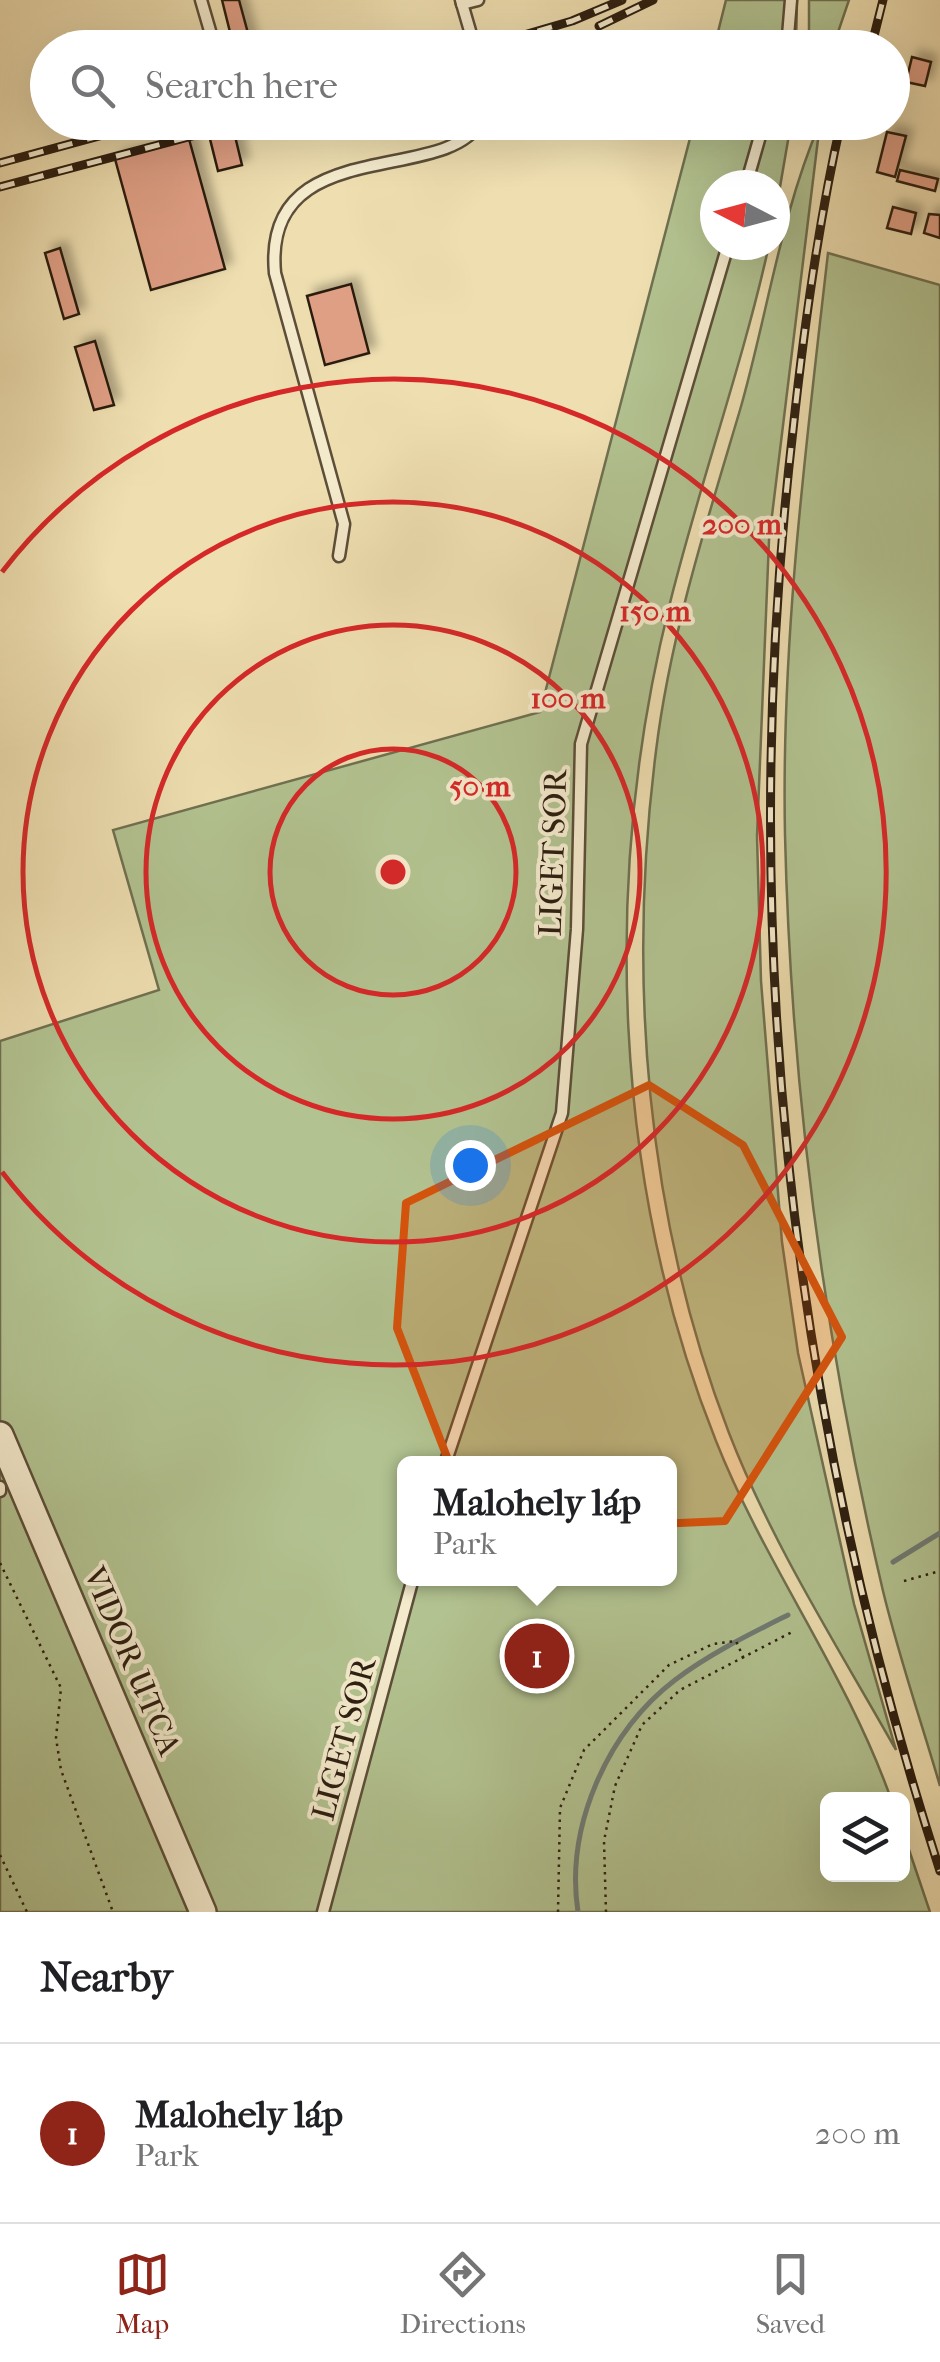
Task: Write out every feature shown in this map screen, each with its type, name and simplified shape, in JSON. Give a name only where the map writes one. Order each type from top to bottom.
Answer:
[{"type":"street","name":"VIDOR UTCA","points":[[0,1435],[203,1912]]},
{"type":"lane","points":[[202,0],[210,30]]},
{"type":"lane","points":[[470,30],[462,2],[478,0]]},
{"type":"lane","points":[[788,30],[790,0]]},
{"type":"lane","points":[[339,556],[344,524],[274,273],[277,231],[292,206],[318,184],[352,170],[464,140]]},
{"type":"lane","points":[[750,170],[759,140]]},
{"type":"lane","name":"LIGET SOR","points":[[449,1456],[562,1113],[577,929],[581,744],[724,260]]},
{"type":"lane","name":"LIGET SOR","points":[[324,1912],[411,1586]]},
{"type":"path","points":[[0,1563],[61,1688],[56,1738],[61,1770],[112,1912]]},
{"type":"path","points":[[904,1581],[940,1571]]},
{"type":"path","points":[[606,1912],[604,1841],[615,1786],[642,1725],[680,1690],[794,1631]]},
{"type":"path","points":[[558,1912],[560,1808],[584,1750],[669,1666],[714,1644],[736,1641],[744,1659]]},
{"type":"path","points":[[0,1855],[27,1912]]},
{"type":"highlighted area","points":[[649,1085],[743,1145],[842,1337],[725,1521],[476,1532],[397,1328],[406,1203]]},
{"type":"green space","points":[[726,0],[797,0],[796,30],[718,30]]},
{"type":"green space","points":[[809,0],[849,0],[839,30],[809,30]]},
{"type":"green space","points":[[690,140],[788,140],[783,170],[700,170],[700,260],[765,260],[669,607],[648,710],[633,815],[627,921],[628,1028],[638,1134],[655,1239],[681,1342],[736,1487],[852,1708],[888,1792],[820,1792],[820,1882],[910,1882],[910,1853],[930,1912],[0,1912],[0,1041],[159,990],[113,830],[540,712]]},
{"type":"green space","points":[[813,140],[818,140],[769,540],[757,836],[761,981],[782,1242],[798,1353],[854,1604],[896,1750],[765,1515],[729,1433],[701,1351],[662,1183],[644,1010],[647,837],[662,708],[691,579],[750,374],[778,260],[790,260],[790,211]]},
{"type":"green space","points":[[828,253],[940,285],[940,1786],[883,1591],[844,1405],[814,1216],[795,1026],[785,835],[787,689],[797,544]]},
{"type":"building","points":[[222,0],[239,0],[247,30],[230,30]]},
{"type":"building","points":[[912,57],[931,62],[925,86],[910,83]]},
{"type":"building","points":[[189,140],[225,269],[151,290],[115,159]]},
{"type":"building","points":[[210,140],[236,140],[242,165],[218,171]]},
{"type":"building","points":[[885,140],[905,140],[895,177],[877,172]]},
{"type":"building","points":[[900,170],[938,179],[935,191],[897,181]]},
{"type":"building","points":[[893,207],[916,213],[911,234],[887,228]]},
{"type":"building","points":[[929,214],[940,215],[940,238],[924,233]]},
{"type":"building","points":[[60,248],[79,314],[64,319],[45,253]]},
{"type":"building","points":[[351,284],[369,353],[325,365],[307,296]]},
{"type":"building","points":[[95,341],[114,405],[94,410],[75,347]]},
{"type":"waterway","points":[[893,1562],[940,1533]]},
{"type":"waterway","points":[[578,1912],[578,1847],[585,1815],[596,1784],[629,1726],[675,1680],[788,1615]]},
{"type":"railway","points":[[541,30],[622,0]]},
{"type":"railway","points":[[599,26],[653,0]]},
{"type":"railway","points":[[876,30],[883,0]]},
{"type":"railway","points":[[0,163],[85,140]]},
{"type":"railway","points":[[0,187],[177,140]]},
{"type":"railway","points":[[837,140],[802,353],[777,614],[771,797],[774,978],[788,1158],[812,1338],[845,1516],[888,1694],[940,1871]]},
{"type":"place","name":"Malohely láp","points":[[537,1656]]}]
